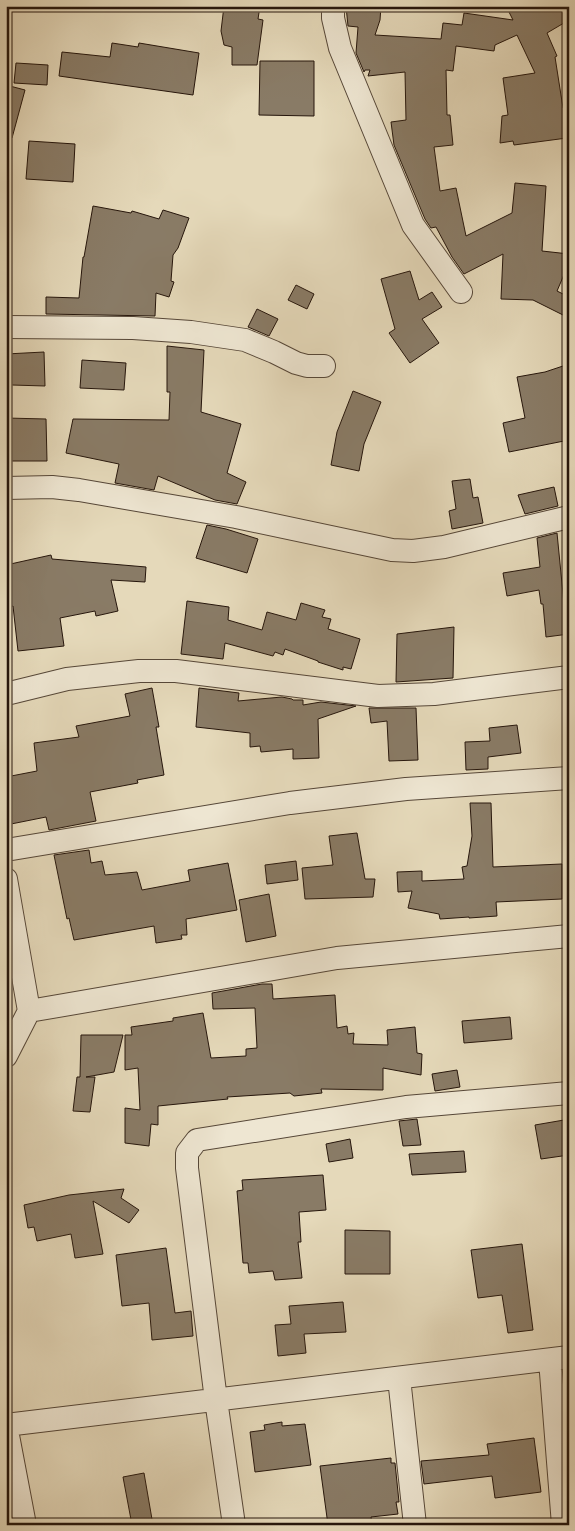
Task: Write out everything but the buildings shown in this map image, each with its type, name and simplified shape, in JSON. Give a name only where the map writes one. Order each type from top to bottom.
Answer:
[{"type":"street","points":[[333,6],[333,18],[340,48],[413,226],[461,292]]},
{"type":"street","points":[[6,326],[133,328],[190,332],[246,340],[296,363],[307,366],[324,366]]},
{"type":"street","points":[[6,488],[52,487],[79,490],[236,517],[392,550],[406,551],[444,547],[569,516]]},
{"type":"street","points":[[6,694],[67,679],[139,671],[176,671],[378,696],[434,694],[569,677]]},
{"type":"street","points":[[6,850],[290,804],[406,789],[569,778]]},
{"type":"street","points":[[6,879],[29,1011],[6,1056]]},
{"type":"street","points":[[29,1011],[337,958],[569,936]]},
{"type":"street","points":[[234,1525],[216,1400],[187,1168],[187,1152],[197,1140],[406,1107],[569,1093]]},
{"type":"street","points":[[25,1525],[6,1425],[560,1358],[563,1525]]},
{"type":"street","points":[[399,1378],[415,1525]]}]
